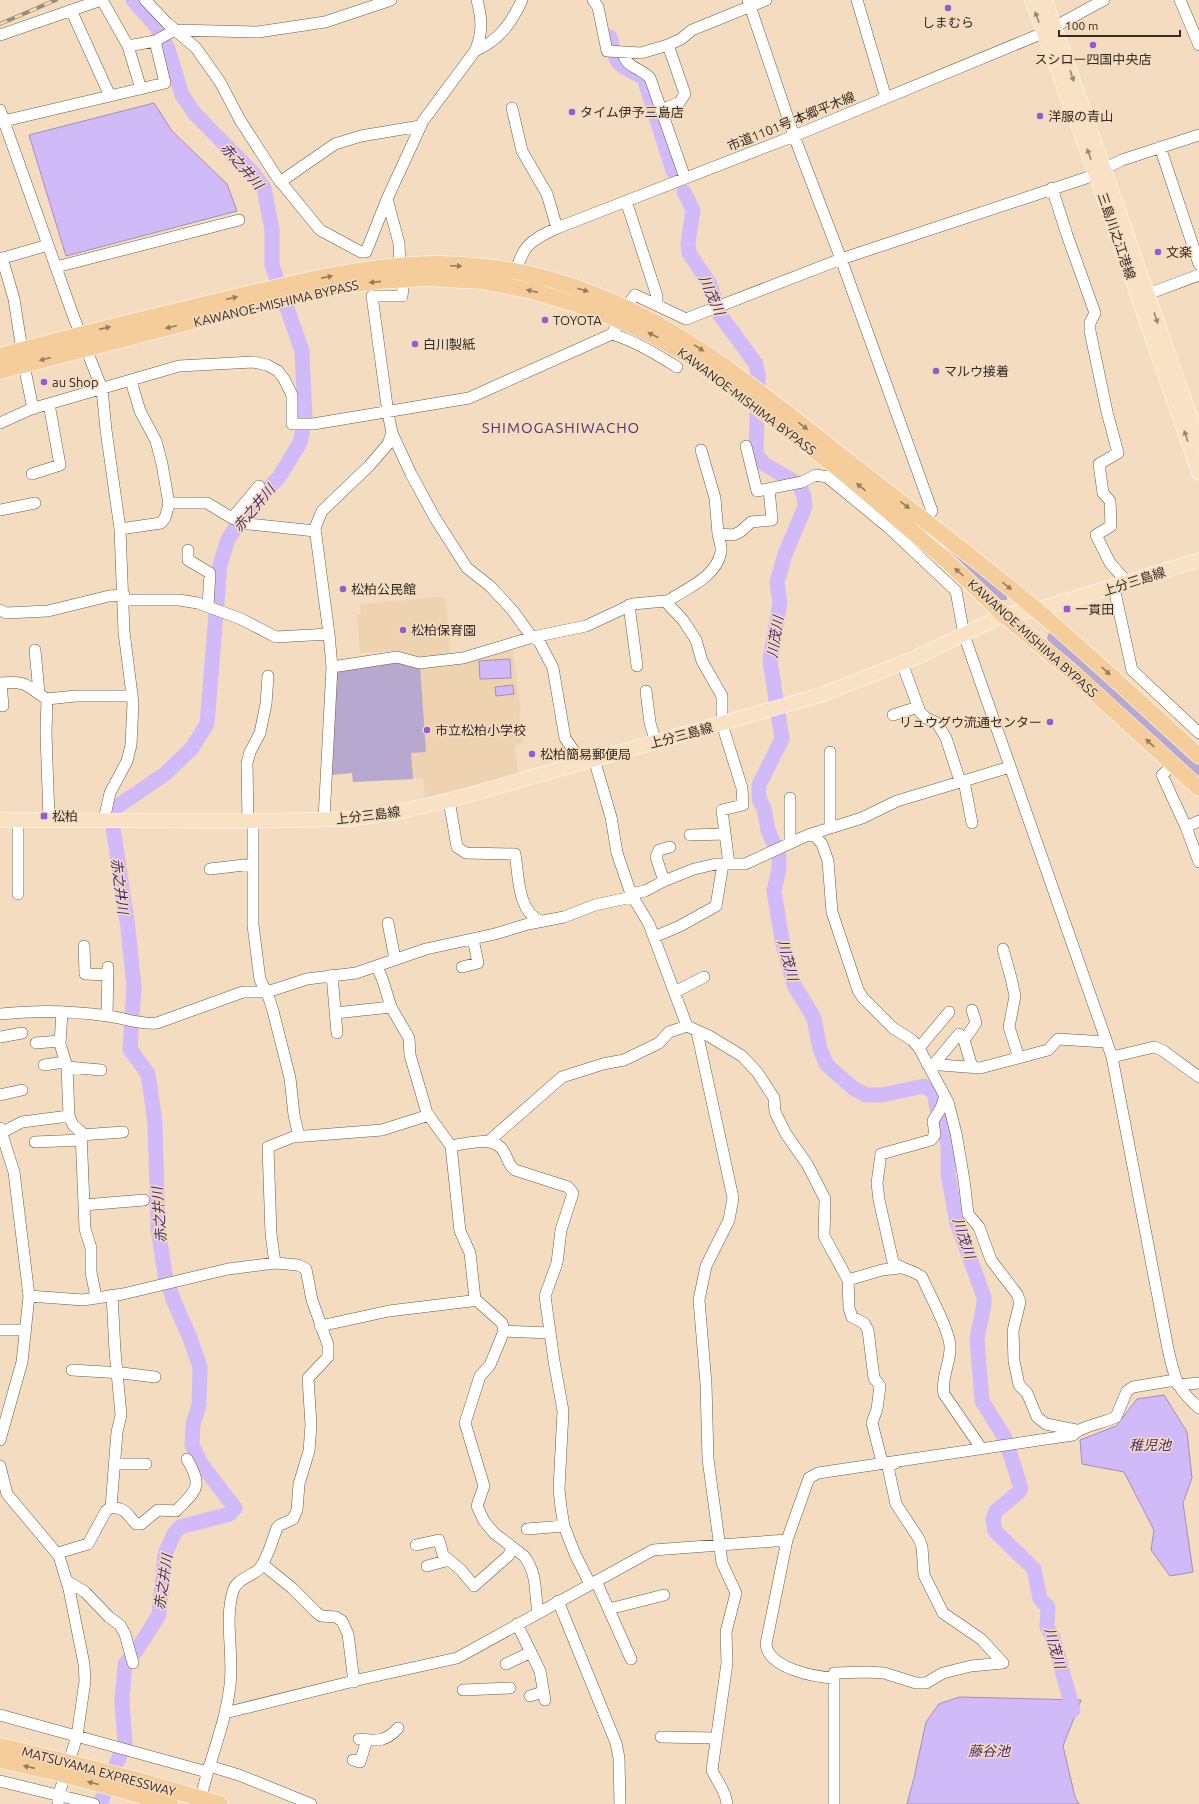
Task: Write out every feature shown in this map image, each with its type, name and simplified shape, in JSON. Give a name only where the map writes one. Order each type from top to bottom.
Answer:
[{"type":"highway","name":"KAWANOE-MISHIMA BYPASS","points":[[402,273],[436,264],[516,271],[589,292],[620,320]]},
{"type":"highway","name":"KAWANOE-MISHIMA BYPASS","points":[[0,371],[23,357],[290,291],[336,275],[402,273],[512,287],[565,300],[620,320],[670,344],[745,389],[925,521],[1036,610],[1095,660],[1199,756]]},
{"type":"highway","name":"KAWANOE-MISHIMA BYPASS","points":[[0,356],[23,357]]},
{"type":"highway","name":"KAWANOE-MISHIMA BYPASS","points":[[770,408],[834,474],[915,534],[1004,615],[1073,672],[1199,788]]},
{"type":"highway","name":"MATSUYAMA EXPRESSWAY","points":[[0,1746],[60,1767],[131,1785],[220,1804]]},
{"type":"highway","name":"MATSUYAMA EXPRESSWAY","points":[[0,1760],[60,1767]]},
{"type":"highway","name":"MATSUYAMA EXPRESSWAY","points":[[131,1785],[170,1804]]},
{"type":"main road","name":"三島川之江港線","points":[[1032,0],[1049,31],[1100,170],[1148,294],[1199,442]]},
{"type":"main road","name":"三島川之江港線","points":[[1045,0],[1049,31]]},
{"type":"main road","name":"三島川之江港線","points":[[1100,170],[1199,473]]},
{"type":"main road","name":"上分三島線","points":[[0,820],[251,821],[371,817],[450,800],[821,695],[902,663],[1004,615],[1036,610],[1199,560]]},
{"type":"street","points":[[0,35],[102,0],[128,46],[141,88]]},
{"type":"street","points":[[104,820],[110,793],[127,761],[131,745],[132,696],[124,632],[124,598],[120,529],[106,430],[102,389],[1,118],[110,96],[165,83],[164,36],[145,0]]},
{"type":"street","points":[[128,46],[164,36],[258,32],[325,22],[391,0]]},
{"type":"street","points":[[164,36],[196,48],[220,82],[240,120],[280,182],[320,230],[361,252],[366,252],[387,199],[420,126],[455,75],[474,51],[480,40],[482,28],[477,0]]},
{"type":"street","points":[[474,51],[491,44],[516,13],[522,0]]},
{"type":"street","points":[[593,0],[598,7],[607,51],[641,53],[668,45],[681,39],[692,30],[749,3],[766,0]]},
{"type":"street","points":[[857,0],[886,98]]},
{"type":"street","name":"市道1101号 本郷平木線","points":[[512,287],[521,255],[533,240],[557,228],[794,136],[1049,31],[1104,0]]},
{"type":"street","points":[[1180,0],[1199,45]]},
{"type":"street","points":[[749,3],[794,136],[841,259],[932,511],[915,534]]},
{"type":"street","points":[[71,10],[110,96]]},
{"type":"street","points":[[661,110],[679,103],[685,94],[668,45]]},
{"type":"street","points":[[616,52],[630,65],[640,69],[650,78],[685,178]]},
{"type":"street","points":[[512,108],[522,151],[547,194],[557,228]]},
{"type":"street","points":[[280,182],[335,144],[361,136],[420,126]]},
{"type":"street","points":[[0,423],[33,409],[179,366],[253,362],[267,365],[278,370],[284,379],[292,396],[292,424],[302,424],[388,412],[469,398],[620,320],[636,295],[686,319],[841,259],[1086,178],[1100,170],[1160,147],[1199,135]]},
{"type":"street","points":[[1160,147],[1199,264]]},
{"type":"street","points":[[1052,188],[1095,313],[1090,323],[1090,331],[1107,412],[1118,453],[1098,464],[1103,493],[1110,501],[1111,526],[1096,535],[1121,585],[1132,670],[1199,733]]},
{"type":"street","points":[[387,199],[399,243],[402,273],[402,296],[372,296],[392,433],[411,474],[435,518],[467,568],[490,586],[514,611],[533,637],[539,641],[553,668],[565,738],[576,754],[591,760],[612,817],[617,853],[632,895],[649,924],[674,992],[692,1029],[725,1160],[733,1198],[729,1220],[706,1266],[699,1300],[706,1384],[708,1459],[722,1563],[736,1593],[726,1632],[726,1662],[712,1770],[718,1785],[726,1794],[727,1804]]},
{"type":"street","points":[[626,200],[657,296],[656,305]]},
{"type":"street","points":[[56,267],[239,220]]},
{"type":"street","points":[[33,409],[14,299],[1,258],[48,245]]},
{"type":"street","points":[[1148,294],[1199,275]]},
{"type":"street","points":[[620,320],[623,337],[677,367]]},
{"type":"street","points":[[120,529],[161,523],[165,518],[168,503],[159,451],[140,411],[131,381]]},
{"type":"street","points":[[36,469],[60,465],[61,448],[49,404]]},
{"type":"street","points":[[324,819],[332,667],[315,531],[317,520],[322,511],[379,455],[388,444],[392,433]]},
{"type":"street","points":[[746,446],[756,492],[802,482],[816,475],[834,474],[888,528],[956,591],[964,635],[1112,1057],[1168,1349],[1176,1383],[1183,1394],[1199,1408]]},
{"type":"street","points":[[332,667],[397,657],[419,663],[463,658],[533,637],[586,626],[629,605],[666,602],[700,581],[708,574],[716,563],[721,552],[715,498],[701,450]]},
{"type":"street","points":[[232,518],[259,486]]},
{"type":"street","points":[[718,534],[733,535],[740,532],[751,522],[772,520],[769,489]]},
{"type":"street","points":[[0,510],[35,503]]},
{"type":"street","points":[[168,503],[207,503],[232,518],[245,523],[315,531]]},
{"type":"street","points":[[188,550],[188,560],[210,573],[208,606]]},
{"type":"street","points":[[0,610],[6,613],[48,610],[109,596],[179,600],[208,606],[222,611],[276,637],[329,634]]},
{"type":"street","points":[[654,937],[680,926],[716,906],[726,864],[725,834],[722,810],[743,805],[744,800],[742,788],[722,724],[722,696],[702,661],[696,640],[683,620],[666,602]]},
{"type":"street","points":[[629,605],[637,666]]},
{"type":"street","points":[[35,650],[43,696],[49,819]]},
{"type":"street","points":[[902,663],[918,707],[926,718],[936,723],[946,738],[962,781],[972,823]]},
{"type":"street","points":[[268,676],[266,704],[260,733],[250,752],[247,762],[253,864],[253,925],[260,980],[267,992],[290,1078],[294,1115],[299,1136]]},
{"type":"street","points":[[3,706],[0,683],[24,683],[43,696],[132,696]]},
{"type":"street","points":[[646,692],[650,724],[656,742]]},
{"type":"street","points":[[893,715],[918,707]]},
{"type":"street","points":[[830,752],[830,827]]},
{"type":"street","points":[[1173,765],[1162,775],[1186,827],[1199,862]]},
{"type":"street","points":[[0,1014],[17,1012],[62,1012],[123,1018],[142,1023],[157,1023],[243,992],[267,992],[307,979],[356,972],[426,949],[473,939],[540,921],[564,917],[595,904],[645,891],[664,881],[694,869],[726,864],[745,864],[808,835],[862,818],[897,801],[1010,767]]},
{"type":"street","points":[[790,798],[790,843]]},
{"type":"street","points":[[450,800],[457,847],[466,853],[515,854],[523,904],[527,912],[533,918],[540,921]]},
{"type":"street","points":[[18,820],[18,894]]},
{"type":"street","points":[[1186,827],[1199,821]]},
{"type":"street","points":[[690,835],[725,834]]},
{"type":"street","points":[[808,835],[815,836],[822,844],[828,861],[832,912],[858,990],[863,998],[893,1028],[912,1040],[919,1048],[930,1064],[945,1096],[956,1133],[968,1214],[979,1227],[991,1260],[1017,1294],[1020,1302],[1013,1332],[1014,1361],[1019,1385],[1027,1393],[1037,1417],[1046,1424],[1076,1430],[1106,1422],[1116,1417],[1127,1391],[1133,1387],[1176,1383],[1199,1383]]},
{"type":"street","points":[[664,881],[656,857],[659,850],[670,847]]},
{"type":"street","points":[[210,869],[221,864],[253,864]]},
{"type":"street","points":[[388,923],[395,959]]},
{"type":"street","points":[[462,966],[478,963],[473,939]]},
{"type":"street","points":[[84,946],[85,974],[108,971],[107,1016]]},
{"type":"street","points":[[1003,949],[1015,996],[1009,1027],[1019,1058]]},
{"type":"street","points":[[374,967],[378,969],[391,1007],[409,1038],[410,1055],[428,1115],[451,1146],[460,1231],[470,1253],[475,1298],[502,1323],[504,1331],[490,1365],[480,1376],[465,1427],[484,1486],[478,1502],[480,1513],[484,1521],[494,1533],[524,1556],[535,1575],[538,1612]]},
{"type":"street","points":[[332,975],[337,1033]]},
{"type":"street","points":[[674,992],[704,977]]},
{"type":"street","points":[[335,1012],[391,1007]]},
{"type":"street","points":[[972,1010],[976,1023],[964,1040],[972,1067]]},
{"type":"street","points":[[62,1012],[60,1041],[66,1065],[69,1116],[73,1125],[81,1132],[85,1229],[91,1248],[91,1272],[96,1297]]},
{"type":"street","points":[[919,1048],[949,1012]]},
{"type":"street","points":[[451,1146],[489,1141],[562,1077],[603,1064],[624,1060],[659,1043],[670,1032],[692,1029],[709,1036],[742,1056],[757,1072],[774,1098],[776,1112],[786,1134],[807,1164],[825,1199],[824,1236],[848,1280],[849,1308],[852,1317],[864,1323],[868,1330],[874,1378],[880,1386],[877,1409],[872,1423],[882,1462]]},
{"type":"street","points":[[0,1037],[22,1033]]},
{"type":"street","points":[[930,1064],[959,1034]]},
{"type":"street","points":[[930,1064],[980,1068],[1048,1050],[1058,1039],[1106,1042]]},
{"type":"street","points":[[36,1043],[60,1041]]},
{"type":"street","points":[[1112,1057],[1154,1046],[1162,1050],[1199,1077]]},
{"type":"street","points":[[44,1065],[66,1065],[101,1070]]},
{"type":"street","points":[[0,1095],[22,1090]]},
{"type":"street","points":[[899,1268],[894,1262],[879,1200],[877,1183],[881,1154],[931,1140],[935,1135],[933,1121],[939,1112],[945,1096]]},
{"type":"street","points":[[275,1263],[271,1234],[268,1147],[299,1136],[382,1130],[428,1115]]},
{"type":"street","points":[[0,1440],[22,1362],[29,1296],[15,1178],[1,1135],[22,1122],[69,1116]]},
{"type":"street","points":[[35,1142],[123,1132]]},
{"type":"street","points":[[489,1141],[502,1149],[509,1164],[515,1170],[568,1187],[573,1193],[561,1230],[557,1263],[545,1291],[549,1333],[564,1411],[559,1489],[564,1526],[593,1583],[609,1609],[632,1659]]},
{"type":"street","points":[[84,1205],[144,1200]]},
{"type":"street","points":[[29,1296],[73,1301],[161,1286],[228,1269],[275,1263],[298,1265],[306,1269],[312,1300],[328,1345],[328,1357],[308,1378],[311,1424],[309,1451],[299,1484],[297,1510],[294,1520],[280,1525],[277,1528],[261,1566],[255,1573],[240,1580],[235,1585],[233,1591],[228,1628],[230,1684],[226,1713],[203,1789]]},
{"type":"street","points":[[848,1280],[882,1270],[899,1268],[917,1273],[922,1277],[947,1333],[950,1345],[942,1386],[944,1394],[981,1448]]},
{"type":"street","points":[[58,1553],[88,1544],[106,1511],[111,1506],[117,1432],[121,1415],[112,1295]]},
{"type":"street","points":[[320,1326],[389,1311],[471,1301],[475,1298]]},
{"type":"street","points":[[0,1330],[26,1330]]},
{"type":"street","points":[[504,1331],[549,1333]]},
{"type":"street","points":[[72,1370],[155,1377]]},
{"type":"street","points":[[834,1678],[818,1677],[801,1673],[789,1668],[767,1651],[766,1644],[786,1540],[810,1478],[818,1473],[1073,1434],[1076,1430]]},
{"type":"street","points":[[111,1506],[121,1508],[126,1511],[136,1524],[141,1524],[158,1510],[176,1511],[195,1492],[197,1480],[188,1459]]},
{"type":"street","points":[[834,1804],[834,1673],[884,1673],[916,1683],[926,1683],[943,1673],[971,1666],[1003,1663],[981,1638],[943,1613],[931,1591],[924,1575],[922,1547],[896,1504],[888,1467],[903,1459]]},
{"type":"street","points":[[115,1464],[146,1464]]},
{"type":"street","points":[[0,1466],[7,1494],[58,1553],[68,1582],[84,1664],[85,1681],[77,1736],[59,1799]]},
{"type":"street","points":[[527,1528],[564,1526]]},
{"type":"street","points":[[416,1545],[439,1540],[443,1555],[474,1586],[508,1556],[514,1548]]},
{"type":"street","points":[[226,1713],[457,1658],[653,1550],[786,1540]]},
{"type":"street","points":[[427,1566],[449,1560]]},
{"type":"street","points":[[261,1566],[266,1567],[292,1588],[316,1612],[322,1616],[336,1617],[342,1621],[348,1634],[354,1682]]},
{"type":"street","points":[[68,1582],[85,1592],[109,1617],[120,1625],[133,1663]]},
{"type":"street","points":[[609,1609],[664,1595]]},
{"type":"street","points":[[558,1601],[616,1743],[619,1758],[620,1804]]},
{"type":"street","points":[[517,1624],[540,1671],[544,1696],[530,1696]]},
{"type":"street","points":[[506,1664],[530,1652]]},
{"type":"street","points":[[463,1690],[510,1688]]},
{"type":"street","points":[[0,1715],[134,1752],[239,1775],[311,1804]]},
{"type":"street","points":[[353,1760],[360,1762],[363,1739],[390,1738],[398,1728]]},
{"type":"street","points":[[661,1737],[715,1738]]},
{"type":"street","points":[[0,1781],[59,1799],[94,1804]]},
{"type":"shaded area","points":[[929,532],[1007,594],[1007,600],[998,600]]},
{"type":"shaded area","name":"松柏保育園","points":[[441,597],[446,599],[450,657],[426,658],[395,651],[360,653],[357,615],[361,615],[360,604]]},
{"type":"shaded area","points":[[1050,631],[1125,695],[1199,765],[1199,782],[1049,643],[1047,638]]},
{"type":"shaded area","name":"市立松柏小学校","points":[[512,646],[521,710],[519,717],[524,742],[515,746],[518,774],[425,798],[423,778],[353,782],[352,773],[331,775],[415,664]]},
{"type":"shaded area","points":[[395,660],[420,665],[426,752],[411,753],[413,779],[353,782],[352,773],[331,775],[335,671]]},
{"type":"water","points":[[154,103],[172,131],[227,184],[237,211],[66,256],[29,135]]},
{"type":"water","points":[[510,659],[511,678],[480,679],[479,661]]},
{"type":"water","points":[[513,685],[514,694],[496,696],[495,687]]},
{"type":"water","name":"稚児池","points":[[1164,1395],[1187,1432],[1192,1478],[1183,1503],[1193,1572],[1170,1576],[1151,1550],[1154,1530],[1124,1472],[1082,1464],[1080,1440],[1116,1426],[1137,1399]]},
{"type":"water","name":"藤谷池","points":[[959,1697],[1081,1700],[1063,1746],[1075,1797],[1079,1804],[907,1804],[926,1722],[939,1704]]},
{"type":"waterway","name":"赤之井川","points":[[100,1804],[125,1743],[122,1701],[125,1664],[136,1651],[159,1615],[165,1554],[174,1534],[180,1527],[230,1514],[235,1508],[202,1465],[192,1445],[193,1425],[199,1404],[200,1367],[190,1338],[173,1299],[165,1274],[158,1229],[155,1122],[148,1074],[130,1049],[134,987],[128,928],[113,827],[115,808],[165,774],[192,748],[207,724],[220,565],[228,539],[245,514],[279,477],[300,443],[305,418],[302,351],[272,265],[272,230],[264,188],[252,172],[195,114],[182,95],[168,49],[156,26],[133,0]]},
{"type":"waterway","name":"川茂川","points":[[610,37],[614,55],[620,64],[644,78],[673,171]]},
{"type":"waterway","name":"川茂川","points":[[684,192],[693,210],[688,243],[689,253],[710,284],[720,315],[756,364],[758,375],[756,454],[764,464],[790,479],[800,487],[804,496],[805,507],[785,554],[777,583],[780,603],[770,660],[782,739],[759,785],[759,799],[764,808],[768,830],[779,856],[779,869],[774,891],[782,940],[794,985],[814,1018],[820,1049],[827,1065],[853,1088],[866,1095],[882,1095],[924,1086],[934,1092],[937,1109],[942,1114],[948,1146],[948,1174],[957,1223],[984,1297],[977,1339],[982,1401],[1005,1438],[1021,1488],[1020,1491],[996,1511],[993,1520],[995,1531],[1034,1569],[1040,1599],[1048,1607],[1047,1627],[1053,1638],[1073,1710]]},
{"type":"railway","points":[[0,24],[56,0]]},
{"type":"place","name":"しまむら","points":[[948,8]]},
{"type":"place","name":"スシロー四国中央店","points":[[1093,45]]},
{"type":"place","name":"タイム伊予三島店","points":[[572,112]]},
{"type":"place","name":"洋服の青山","points":[[1040,116]]},
{"type":"place","name":"文楽","points":[[1158,252]]},
{"type":"place","name":"TOYOTA","points":[[545,320]]},
{"type":"place","name":"白川製紙","points":[[415,344]]},
{"type":"place","name":"マルウ接着","points":[[936,371]]},
{"type":"place","name":"au Shop","points":[[44,382]]},
{"type":"place","name":"松柏公民館","points":[[343,589]]},
{"type":"place","name":"一貫田","points":[[1067,609]]},
{"type":"place","name":"松柏保育園","points":[[403,630]]},
{"type":"place","name":"リュウグウ流通センター","points":[[1050,722]]},
{"type":"place","name":"市立松柏小学校","points":[[427,730]]},
{"type":"place","name":"松柏簡易郵便局","points":[[532,754]]},
{"type":"place","name":"松柏","points":[[44,816]]},
{"type":"district","name":"SHIMOGASHIWACHO","points":[[561,428]]}]
